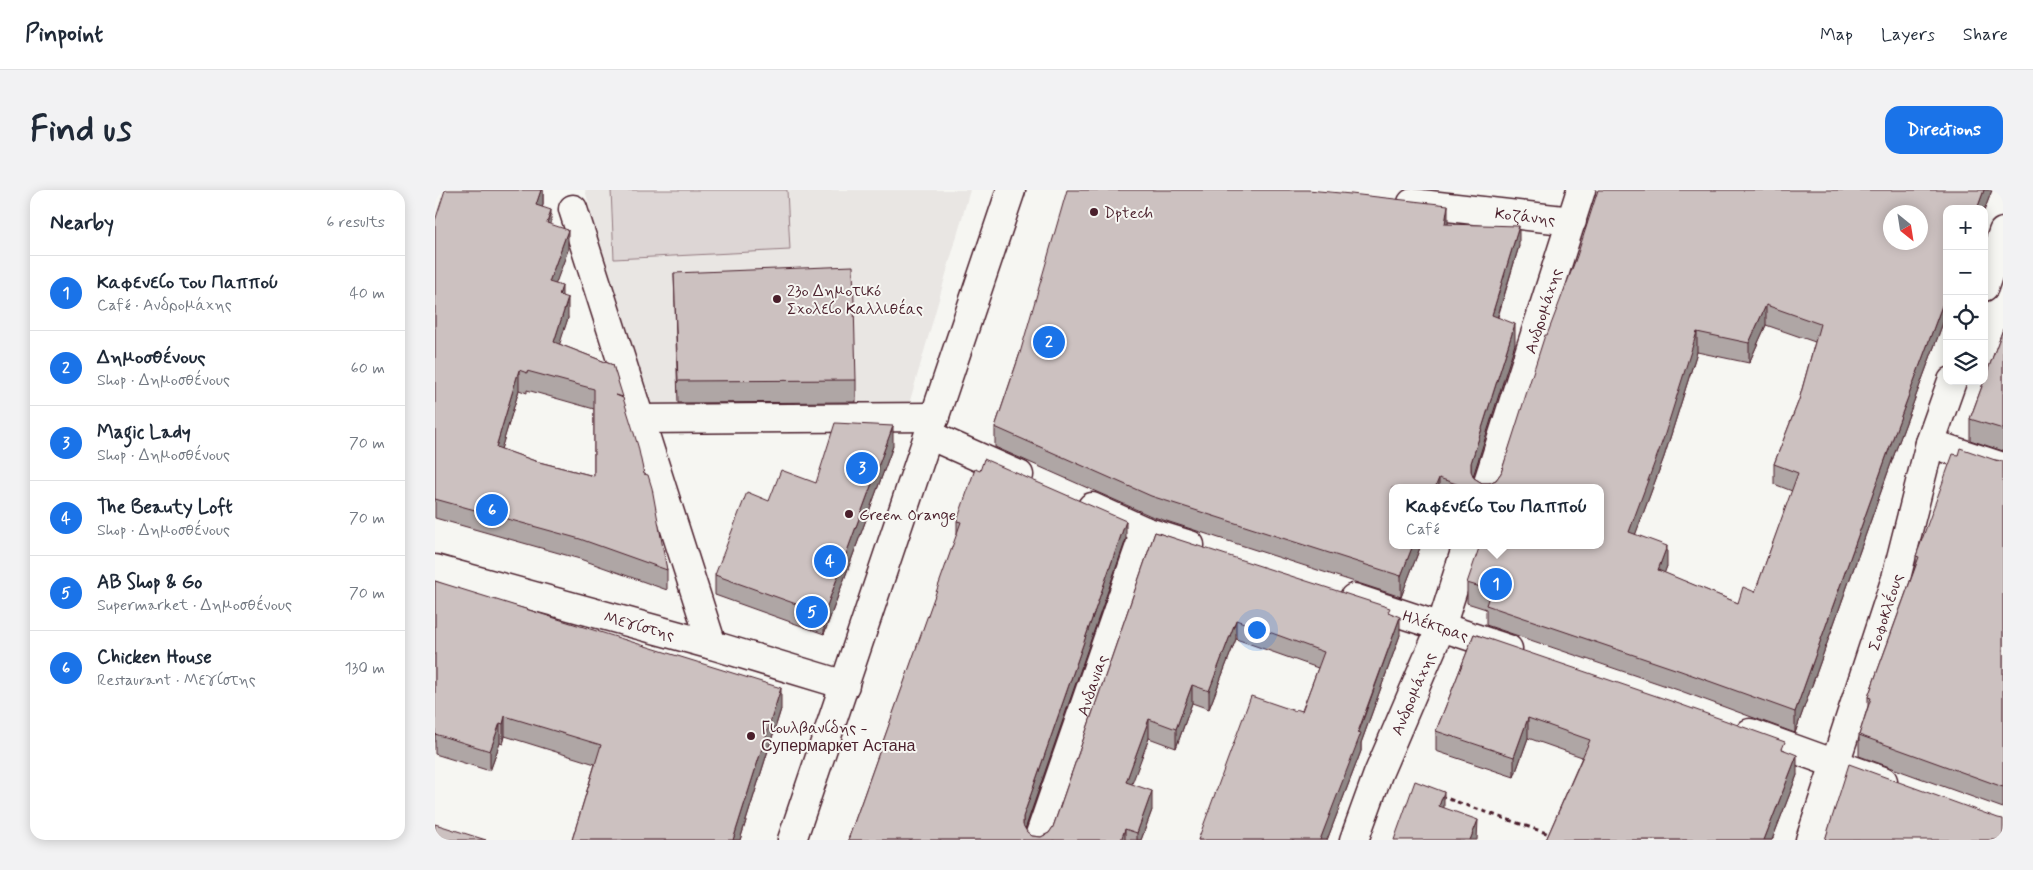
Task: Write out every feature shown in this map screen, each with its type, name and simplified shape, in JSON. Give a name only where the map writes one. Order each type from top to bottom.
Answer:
[{"type":"street","points":[[792,840],[1011,190]]},
{"type":"street","name":"Ανδρομάχης","points":[[1487,484],[1581,190]]},
{"type":"street","name":"Κοζάνης","points":[[1386,200],[1572,221]]},
{"type":"street","points":[[573,209],[712,645]]},
{"type":"street","points":[[1988,275],[2003,232]]},
{"type":"street","name":"Σοφοκλέους","points":[[1810,840],[1896,578],[1930,443],[1951,385]]},
{"type":"street","points":[[639,419],[932,426],[1046,487]]},
{"type":"street","points":[[1930,443],[2003,467]]},
{"type":"street","points":[[1073,499],[1145,531],[1210,552]]},
{"type":"street","name":"Ανδανiας","points":[[1038,840],[1145,531]]},
{"type":"street","name":"Ανδρομάχης","points":[[1354,840],[1378,774],[1441,626],[1466,549]]},
{"type":"street","name":"Μεγίστης","points":[[435,569],[712,645],[845,685]]},
{"type":"street","name":"Ηλέκτρας","points":[[1331,590],[1535,658]]},
{"type":"street","points":[[1722,723],[1909,791]]},
{"type":"path","points":[[1435,794],[1557,837]]},
{"type":"shaded area","name":"23ο Δημοτικό Σχολείο Καλλιθέας","points":[[585,190],[970,190],[908,408],[644,411]]},
{"type":"shaded area","points":[[611,190],[787,190],[790,250],[614,259]]},
{"type":"building","points":[[445,190],[541,190],[536,205],[551,210],[547,223],[568,230],[549,282],[562,286],[559,295],[568,298],[554,342],[613,365],[623,397],[616,395],[623,398],[638,446],[644,474],[648,475],[652,488],[667,570],[580,539],[435,499],[435,221]],"holes":[[[519,370],[527,373],[527,371],[594,389],[594,476],[535,461],[496,447]]]},
{"type":"building","points":[[1067,190],[1308,190],[1448,205],[1445,224],[1519,226],[1492,315],[1515,324],[1471,463],[1471,471],[1474,478],[1482,483],[1489,483],[1496,480],[1501,473],[1545,335],[1547,335],[1577,256],[1598,190],[1984,190],[1978,205],[1943,205],[1943,303],[1795,712],[1486,605],[1491,590],[1467,583],[1479,549],[1604,549],[1604,484],[1456,484],[1439,478],[1437,484],[1389,484],[1389,549],[1411,549],[1401,576],[1151,496],[995,427],[1020,353]],"holes":[[[1766,305],[1820,324],[1799,400],[1774,464],[1798,473],[1755,592],[1743,587],[1738,603],[1658,570],[1667,546],[1629,532],[1664,437],[1697,332],[1749,343]]]},
{"type":"building","points":[[853,266],[856,380],[678,381],[674,273]]},
{"type":"building","points":[[2003,329],[2003,429],[1970,419],[1982,385],[1988,385],[1988,370]]},
{"type":"building","points":[[835,423],[893,426],[824,614],[715,575],[747,492],[769,501],[781,470],[816,483]]},
{"type":"building","points":[[1960,448],[2003,461],[2003,787],[1859,735],[1871,698],[1868,697],[1919,557],[1916,556],[1953,454],[1958,455]]},
{"type":"building","points":[[984,459],[1126,521],[1023,817],[1023,825],[1027,832],[1032,836],[1041,837],[1049,833],[1053,827],[1155,532],[1390,608],[1388,612],[1400,617],[1358,732],[1361,733],[1320,840],[1198,840],[1251,696],[1295,711],[1296,709],[1302,711],[1324,652],[1236,620],[1209,691],[1192,685],[1176,729],[1149,719],[1126,782],[1152,791],[1137,833],[1125,829],[1121,840],[848,840],[961,522],[957,521],[975,469],[980,471]]},
{"type":"building","points":[[435,581],[781,688],[733,840],[572,840],[601,745],[505,716],[503,724],[500,723],[490,751],[435,734]]},
{"type":"building","points":[[1474,634],[1785,742],[1782,749],[1797,755],[1764,840],[1546,840],[1590,740],[1528,718],[1514,757],[1436,731]]},
{"type":"building","points":[[1849,764],[2003,819],[2003,840],[1825,840]]},
{"type":"building","points":[[1415,781],[1444,792],[1439,806],[1478,820],[1470,840],[1394,840]]},
{"type":"building","points":[[435,824],[486,840],[435,840]]},
{"type":"place","name":"Dptech","points":[[1094,212]]},
{"type":"place","name":"23ο Δημοτικό Σχολείο Καλλιθέας","points":[[777,299]]},
{"type":"place","name":"Δημοσθένους","points":[[1049,342]]},
{"type":"place","name":"Magic Lady","points":[[862,468]]},
{"type":"place","name":"Chicken House","points":[[492,510]]},
{"type":"place","name":"Green Orange","points":[[849,514]]},
{"type":"place","name":"The Beauty Loft","points":[[830,561]]},
{"type":"place","name":"Καφενείο του Παππού","points":[[1496,584]]},
{"type":"place","name":"AB Shop & Go","points":[[812,612]]},
{"type":"place","name":"Γιουλβανίδης - Супермаркет Астана","points":[[751,736]]}]
